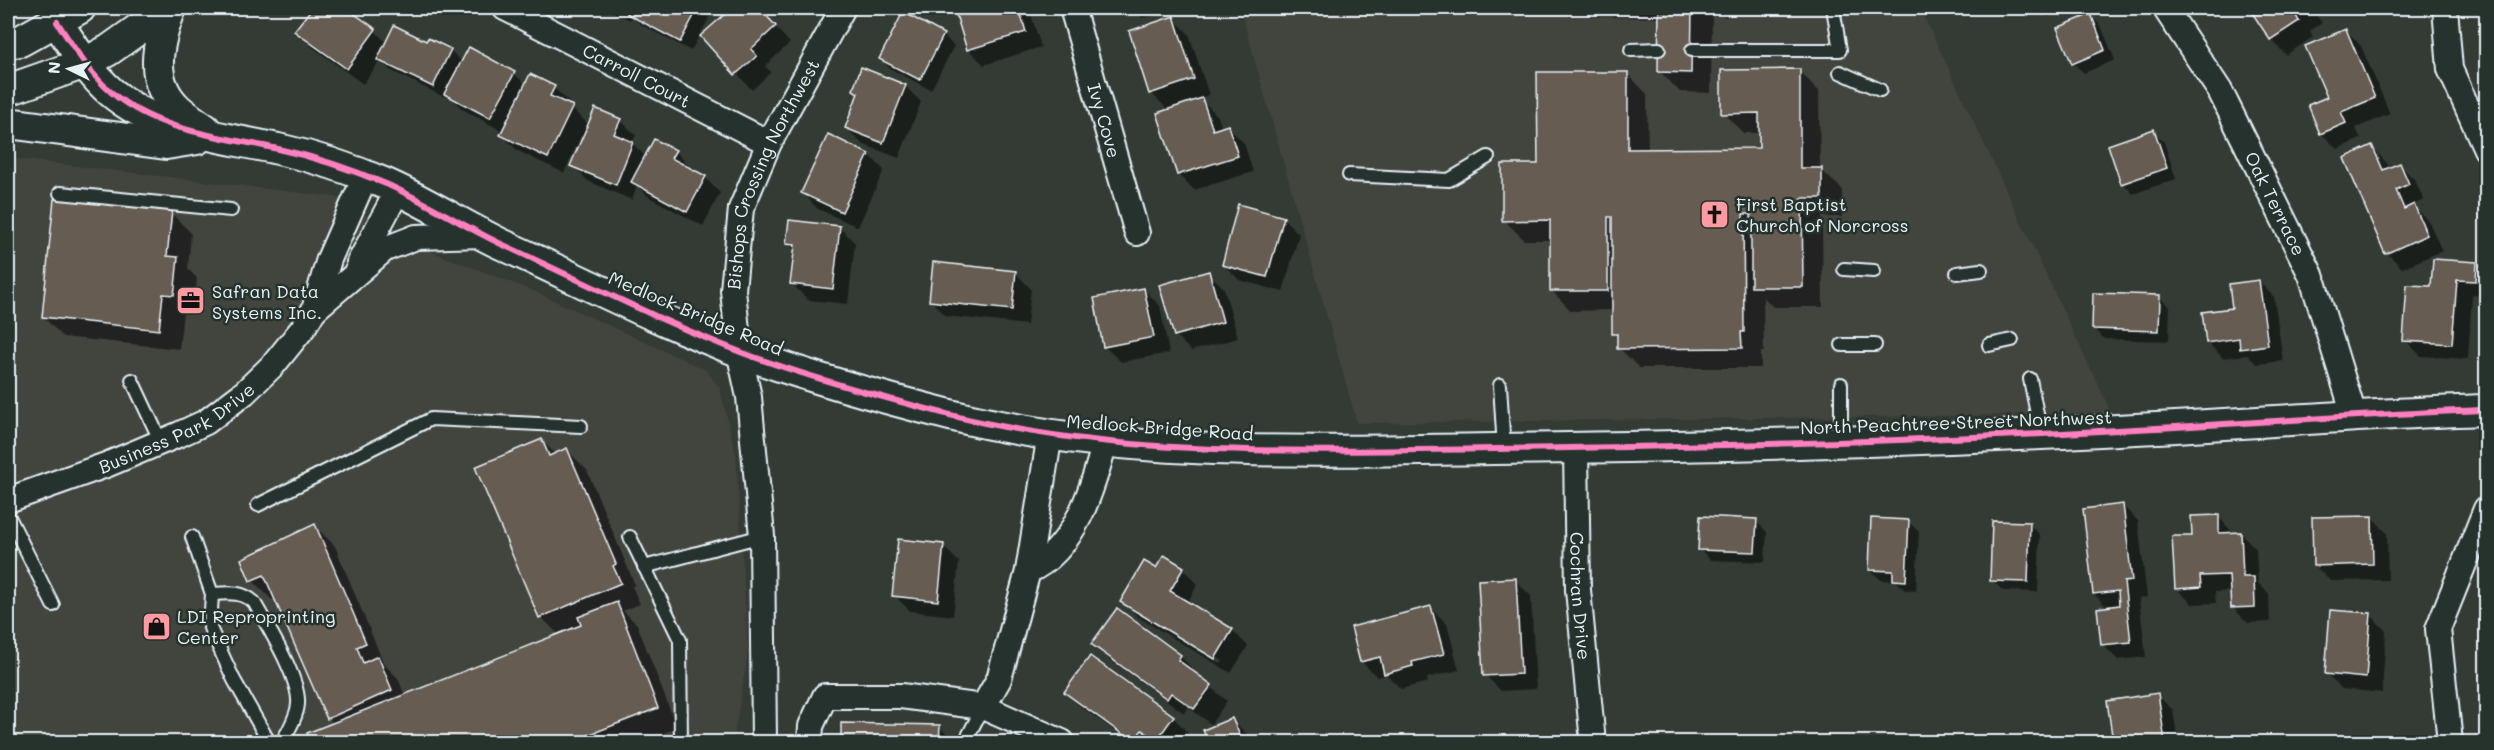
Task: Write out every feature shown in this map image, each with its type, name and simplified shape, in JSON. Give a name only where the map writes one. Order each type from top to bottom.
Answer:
[{"type":"street","points":[[8,90],[85,63],[109,50],[170,8]]},
{"type":"street","points":[[170,8],[159,38],[157,57],[162,86],[176,108],[214,136]]},
{"type":"street","name":"Carroll Court","points":[[505,8],[769,143]]},
{"type":"street","name":"Bishops Crossing Northwest","points":[[764,742],[762,536],[749,397],[739,351],[733,290],[741,209],[769,143],[843,8]]},
{"type":"street","name":"Ivy Cove","points":[[1072,8],[1137,232]]},
{"type":"street","name":"Oak Terrace","points":[[2165,8],[2220,91],[2311,275],[2354,415]]},
{"type":"street","points":[[2445,8],[2450,69],[2487,149]]},
{"type":"street","points":[[8,44],[20,41],[68,15]]},
{"type":"street","name":"Medlock Bridge Road","points":[[68,15],[85,63],[111,92],[152,119],[214,136],[320,159],[366,175],[398,189],[483,235],[622,300],[739,351],[834,383],[956,416],[1106,442],[1275,450],[1426,450]]},
{"type":"street","points":[[8,123],[166,144],[214,136]]},
{"type":"street","name":"Business Park Drive","points":[[8,500],[106,465],[206,422],[244,393],[274,364],[303,328],[314,310],[329,259],[366,175]]},
{"type":"street","name":"Business Park Drive","points":[[354,273],[398,189]]},
{"type":"street","name":"Business Park Drive","points":[[314,310],[354,273],[385,249],[416,237],[483,235]]},
{"type":"street","name":"North Peachtree Street Northwest","points":[[1426,450],[1576,449],[1841,442],[2041,434],[2354,415],[2487,410]]},
{"type":"street","points":[[982,706],[999,678],[1028,571],[1050,434]]},
{"type":"street","points":[[1028,571],[1043,564],[1065,539],[1083,508],[1106,442]]},
{"type":"street","name":"Cochran Drive","points":[[1576,449],[1578,590],[1593,742]]},
{"type":"street","points":[[2451,742],[2438,629],[2487,509]]},
{"type":"street","points":[[810,742],[811,726],[825,696],[901,696],[982,706],[1062,742]]},
{"type":"lane","points":[[1692,50],[1840,51],[1833,8]]},
{"type":"lane","points":[[1631,50],[1659,49]]},
{"type":"lane","points":[[1840,72],[1880,90]]},
{"type":"lane","points":[[1349,175],[1449,180],[1488,157]]},
{"type":"lane","points":[[60,193],[231,210]]},
{"type":"lane","points":[[1844,268],[1874,271]]},
{"type":"lane","points":[[1957,273],[1982,270]]},
{"type":"lane","points":[[1989,345],[2012,340]]},
{"type":"lane","points":[[1842,345],[1875,345]]},
{"type":"lane","points":[[2030,379],[2041,434]]},
{"type":"lane","points":[[132,380],[161,442]]},
{"type":"lane","points":[[1841,384],[1841,442]]},
{"type":"lane","points":[[1500,385],[1504,449]]},
{"type":"lane","points":[[258,505],[431,419],[581,426]]},
{"type":"lane","points":[[8,515],[53,605]]},
{"type":"lane","points":[[644,567],[762,536]]},
{"type":"lane","points":[[192,537],[212,594],[210,628],[234,680],[269,742]]},
{"type":"lane","points":[[630,537],[680,640],[681,742]]},
{"type":"lane","points":[[212,594],[234,592],[246,595],[254,602],[290,670],[297,687],[298,704],[282,742]]},
{"type":"lane","points":[[968,742],[968,736],[982,706]]},
{"type":"shaded area","points":[[1240,8],[1920,8],[2112,414],[1357,423]]},
{"type":"shaded area","points":[[8,158],[336,197],[409,243],[531,290],[706,370],[720,388],[736,455],[748,652],[733,742],[8,742]]},
{"type":"building","points":[[312,8],[346,8],[376,29],[347,69],[294,31]]},
{"type":"building","points":[[630,8],[698,8],[680,42],[627,14]]},
{"type":"building","points":[[732,8],[759,8],[776,26],[751,49],[757,56],[735,75],[700,36]]},
{"type":"building","points":[[954,8],[1019,8],[1026,32],[967,50]]},
{"type":"building","points":[[1659,8],[1692,8],[1691,73],[1658,72]]},
{"type":"building","points":[[2249,8],[2306,8],[2295,14],[2299,21],[2270,40]]},
{"type":"building","points":[[903,12],[944,34],[920,80],[879,59]]},
{"type":"building","points":[[2091,14],[2105,50],[2072,64],[2057,28]]},
{"type":"building","points":[[1174,16],[1194,79],[1149,94],[1129,31]]},
{"type":"building","points":[[394,25],[426,41],[428,38],[451,49],[433,87],[377,60]]},
{"type":"building","points":[[2346,29],[2375,98],[2341,112],[2346,123],[2320,134],[2308,105],[2327,97],[2305,46]]},
{"type":"building","points":[[469,47],[515,72],[490,118],[444,94]]},
{"type":"building","points":[[861,67],[906,85],[883,143],[845,128],[858,93],[853,90]]},
{"type":"building","points":[[1800,69],[1800,168],[1822,168],[1822,198],[1802,198],[1803,287],[1751,287],[1751,214],[1743,214],[1744,332],[1741,332],[1742,348],[1617,349],[1617,334],[1612,334],[1612,217],[1608,217],[1608,291],[1550,291],[1550,220],[1502,221],[1502,164],[1538,164],[1537,72],[1628,72],[1628,149],[1759,148],[1759,113],[1721,114],[1721,70]]},
{"type":"building","points":[[530,74],[555,86],[550,96],[573,106],[548,158],[500,135]]},
{"type":"building","points":[[1202,98],[1213,130],[1228,125],[1238,156],[1177,175],[1157,113]]},
{"type":"building","points":[[595,108],[621,119],[614,134],[633,142],[616,185],[570,166]]},
{"type":"building","points":[[2154,129],[2167,168],[2121,184],[2108,145]]},
{"type":"building","points":[[828,134],[869,154],[842,212],[801,193]]},
{"type":"building","points":[[654,139],[676,150],[671,158],[706,176],[687,212],[631,182]]},
{"type":"building","points":[[2372,145],[2383,170],[2400,163],[2409,184],[2396,190],[2404,209],[2414,204],[2427,235],[2385,254],[2344,158]]},
{"type":"building","points":[[54,199],[172,211],[167,256],[178,257],[175,287],[174,295],[163,294],[159,330],[42,317]]},
{"type":"building","points":[[1238,204],[1284,217],[1267,277],[1222,265]]},
{"type":"building","points":[[789,220],[840,226],[833,289],[790,284],[795,245],[786,244]]},
{"type":"building","points":[[2433,259],[2477,262],[2476,281],[2457,280],[2452,344],[2403,341],[2407,285],[2431,286]]},
{"type":"building","points":[[933,262],[1016,271],[1012,310],[929,301]]},
{"type":"building","points":[[1209,271],[1223,322],[1174,336],[1159,285]]},
{"type":"building","points":[[2259,280],[2268,345],[2240,349],[2239,338],[2206,343],[2202,312],[2232,308],[2229,284]]},
{"type":"building","points":[[1144,288],[1154,337],[1103,347],[1094,298]]},
{"type":"building","points":[[2093,293],[2160,295],[2159,331],[2092,329]]},
{"type":"building","points":[[542,439],[549,456],[567,448],[616,564],[613,566],[621,583],[539,618],[475,467]]},
{"type":"building","points":[[2123,504],[2132,581],[2124,582],[2131,642],[2101,645],[2097,608],[2119,605],[2118,591],[2093,594],[2083,509]]},
{"type":"building","points":[[2219,515],[2219,533],[2241,532],[2243,577],[2254,577],[2255,607],[2231,608],[2229,575],[2200,576],[2201,587],[2175,589],[2172,536],[2192,536],[2191,516]]},
{"type":"building","points":[[1700,516],[1757,519],[1755,552],[1698,550]]},
{"type":"building","points":[[2372,516],[2373,564],[2313,566],[2312,517]]},
{"type":"building","points":[[1871,518],[1909,520],[1906,581],[1893,580],[1893,571],[1869,570]]},
{"type":"building","points":[[1992,521],[2030,522],[2028,582],[1990,581]]},
{"type":"building","points":[[315,524],[366,643],[357,647],[363,663],[378,656],[392,690],[327,719],[264,575],[250,581],[241,559]]},
{"type":"building","points":[[898,539],[944,544],[938,601],[892,596]]},
{"type":"building","points":[[1164,555],[1184,567],[1170,591],[1233,629],[1215,659],[1120,602],[1144,561],[1156,568]]},
{"type":"building","points":[[1516,578],[1521,674],[1483,676],[1478,580]]},
{"type":"building","points":[[617,602],[658,708],[570,742],[311,742],[307,733],[581,625],[578,617]]},
{"type":"building","points":[[1431,606],[1444,654],[1412,662],[1413,666],[1384,674],[1380,657],[1360,662],[1351,627]]},
{"type":"building","points":[[1117,608],[1181,655],[1178,660],[1212,685],[1194,709],[1171,693],[1167,699],[1091,644]]},
{"type":"building","points":[[2330,610],[2371,613],[2366,678],[2325,674]]},
{"type":"building","points":[[1090,656],[1174,716],[1156,741],[1142,730],[1133,742],[1064,692]]},
{"type":"building","points":[[2158,693],[2165,742],[2113,742],[2107,701]]},
{"type":"building","points":[[1232,718],[1243,742],[1208,742],[1203,730]]},
{"type":"building","points":[[841,723],[940,725],[939,742],[841,742]]},
{"type":"cycle path","points":[[57,22],[103,85],[129,105],[149,116],[190,131],[306,156],[373,179],[415,198],[499,243],[651,314],[743,353],[871,394],[950,415],[1017,429],[1152,446],[1290,451],[1427,450],[1962,438],[2486,410]]},
{"type":"place","name":"First Baptist Church of Norcross","points":[[1715,214]]},
{"type":"place","name":"Safran Data Systems Inc.","points":[[191,301]]},
{"type":"place","name":"LDI Reproprinting Center","points":[[156,626]]}]
